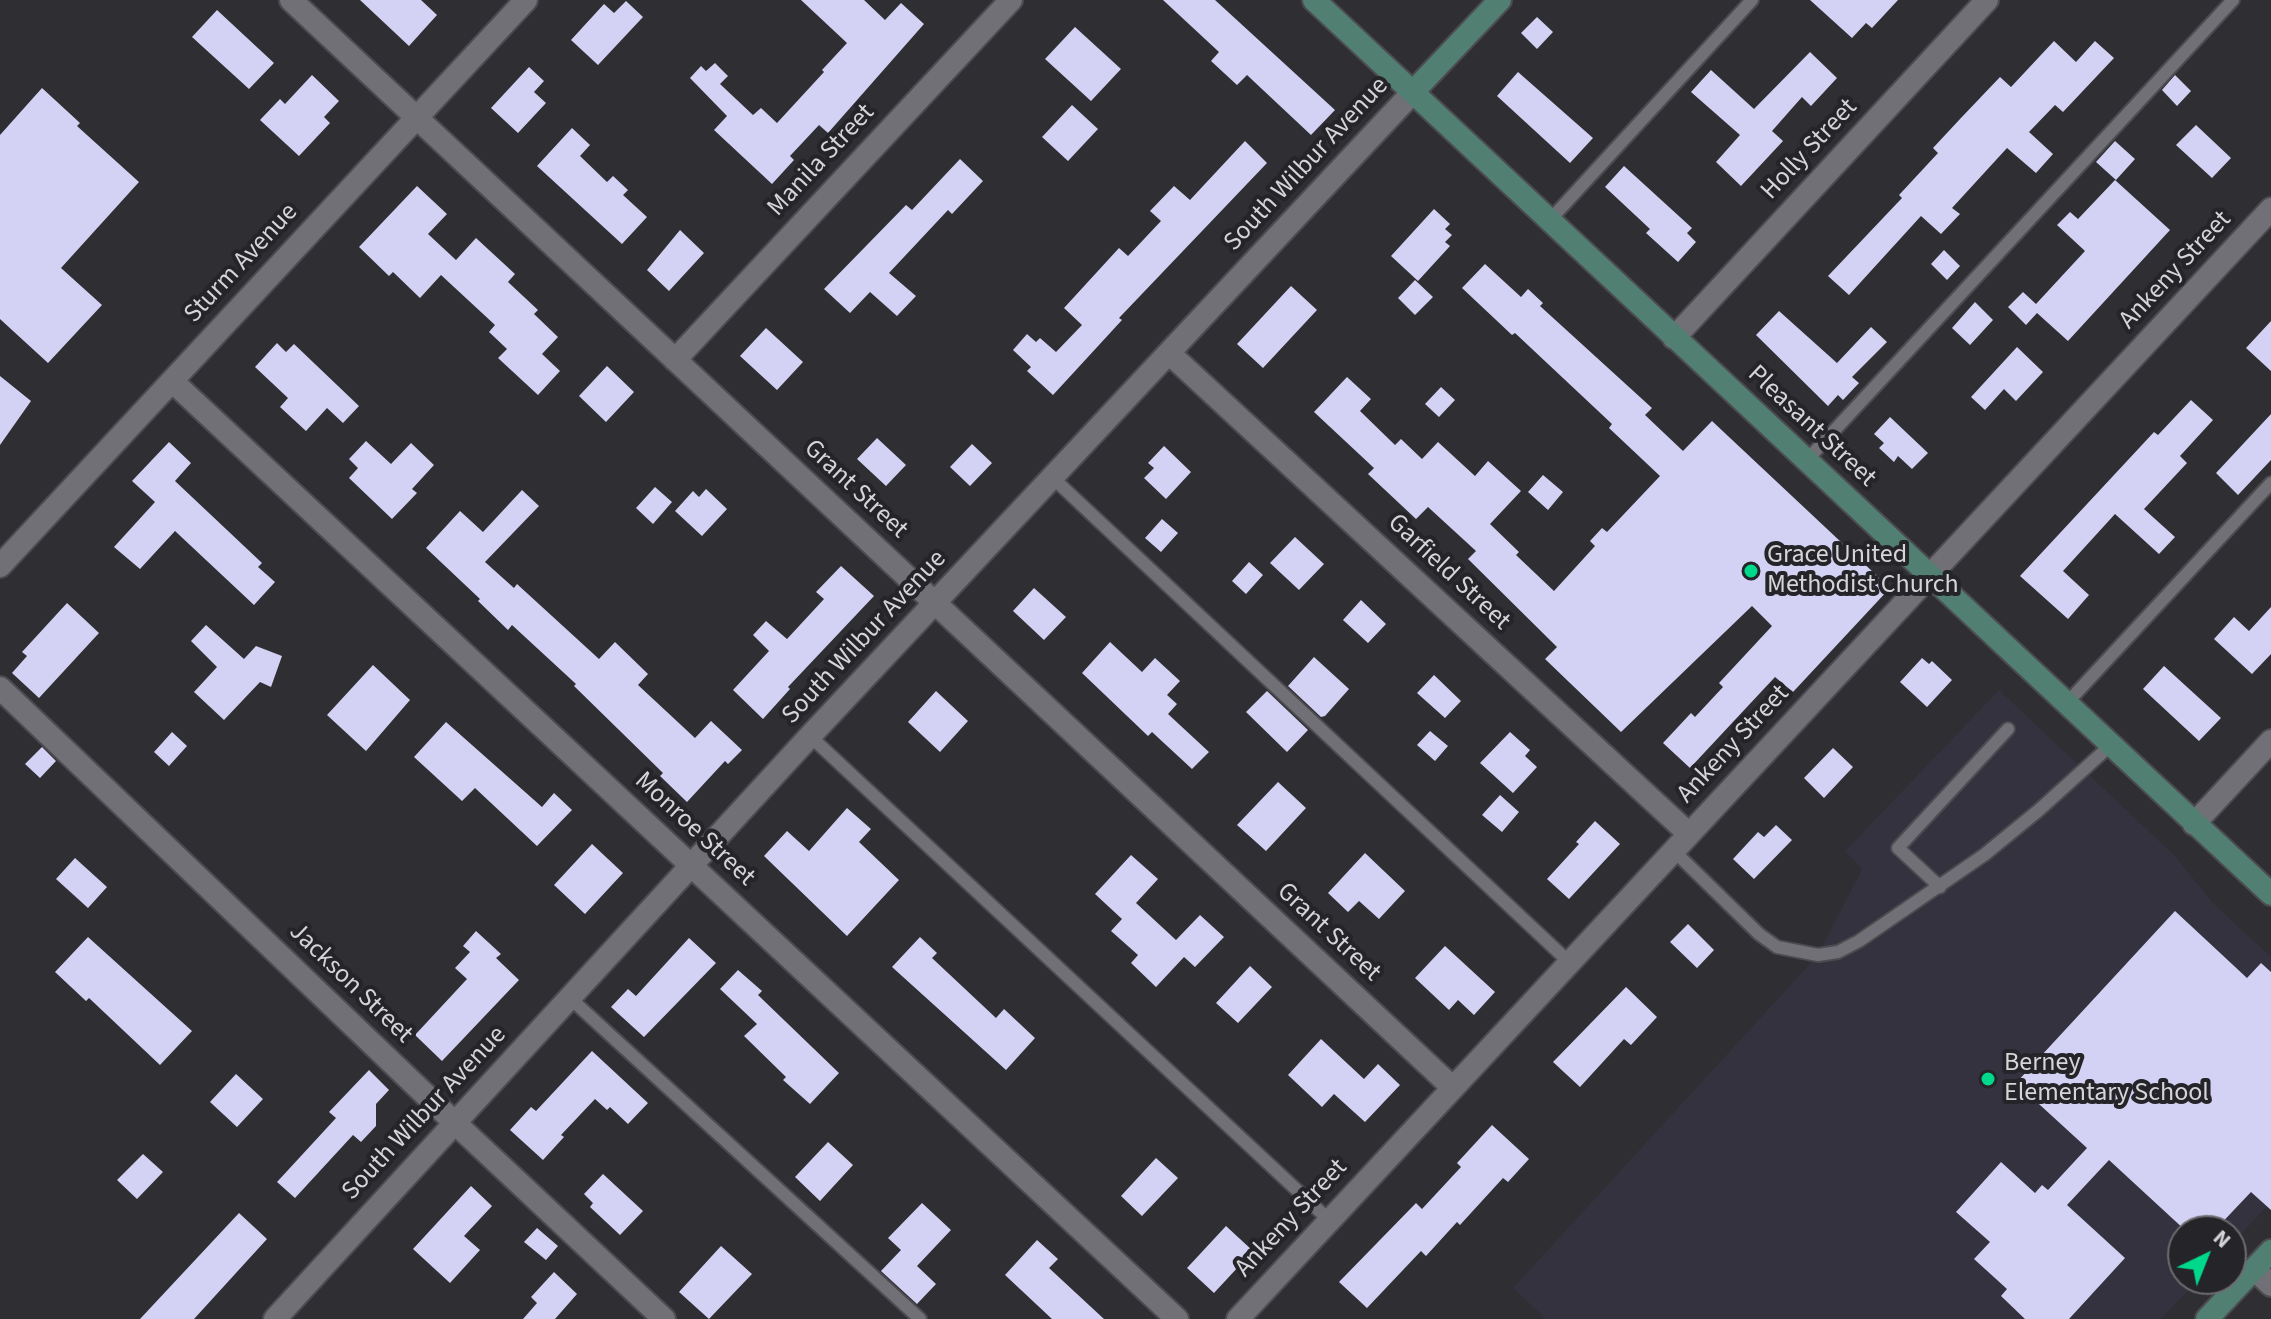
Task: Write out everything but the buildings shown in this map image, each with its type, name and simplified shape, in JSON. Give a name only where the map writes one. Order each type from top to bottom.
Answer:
[{"type":"main road","name":"Pleasant Street","points":[[1314,0],[2271,894]]},
{"type":"main road","name":"South Wilbur Avenue","points":[[1413,92],[1500,0]]},
{"type":"main road","points":[[2207,1319],[2271,1251]]},
{"type":"street","name":"Grant Street","points":[[291,0],[1452,1087]]},
{"type":"street","name":"Sturm Avenue","points":[[0,566],[526,0]]},
{"type":"street","name":"Manila Street","points":[[675,360],[1011,0]]},
{"type":"street","name":"Holly Street","points":[[1674,338],[1987,0]]},
{"type":"street","name":"South Wilbur Avenue","points":[[275,1319],[810,736],[1054,479],[1413,92]]},
{"type":"street","name":"Ankeny Street","points":[[1238,1319],[2271,209]]},
{"type":"street","name":"Garfield Street","points":[[1169,353],[1681,842]]},
{"type":"street","name":"Monroe Street","points":[[172,381],[1177,1319]]},
{"type":"street","name":"Jackson Street","points":[[0,688],[664,1319]]},
{"type":"street","points":[[2194,824],[2271,741]]},
{"type":"street","points":[[2254,1269],[2271,1285]]},
{"type":"lane","points":[[1550,220],[1752,0]]},
{"type":"lane","points":[[1807,460],[2233,0]]},
{"type":"lane","points":[[1054,479],[1569,962]]},
{"type":"lane","points":[[2067,703],[2271,483]]},
{"type":"lane","points":[[1940,887],[1898,848],[2008,729]]},
{"type":"lane","points":[[810,736],[1329,1220]]},
{"type":"lane","points":[[1681,842],[1768,941],[1777,947],[1818,955],[1838,952],[1940,887],[2039,810],[2112,744]]},
{"type":"lane","points":[[571,999],[920,1319]]},
{"type":"shaded area","name":"Berney Elementary School","points":[[1999,690],[2173,854],[2214,904],[2271,957],[2271,1202],[2247,1228],[2247,1215],[2167,1215],[2167,1295],[2184,1295],[2161,1319],[1546,1319],[1513,1288],[1818,955],[1862,869],[1845,851]]},
{"type":"place","name":"Grace United Methodist Church","points":[[1751,571]]},
{"type":"place","name":"Berney Elementary School","points":[[1988,1079]]}]
